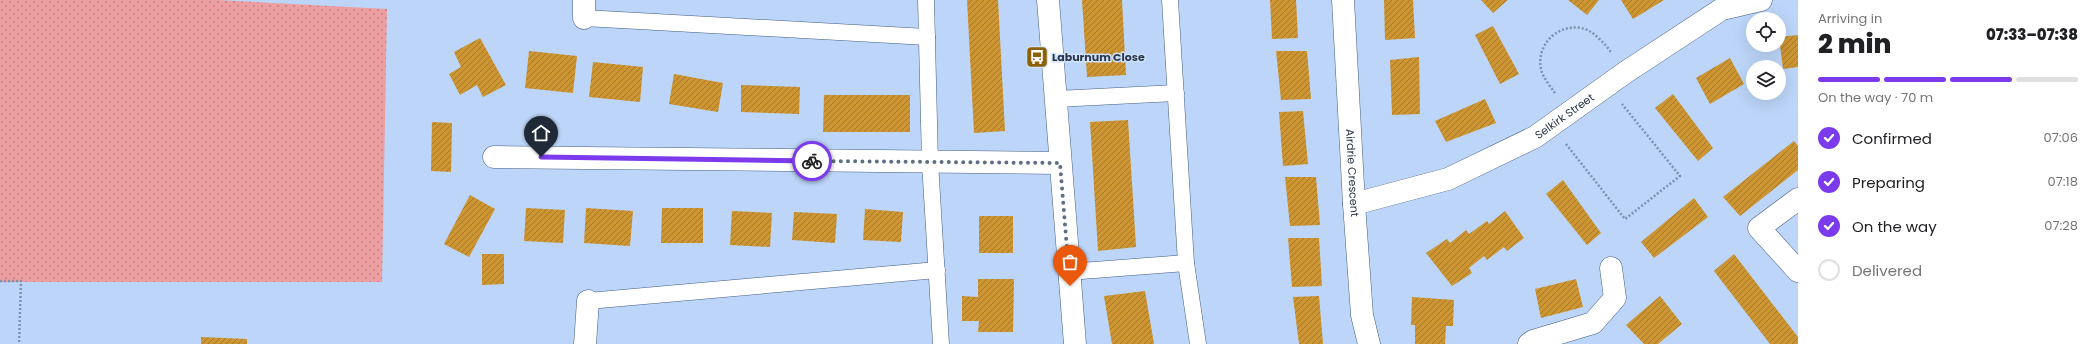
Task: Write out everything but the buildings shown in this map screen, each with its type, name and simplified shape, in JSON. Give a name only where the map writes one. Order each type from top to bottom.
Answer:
[{"type":"street","points":[[1048,0],[1068,272],[1075,344]]},
{"type":"street","name":"Airdrie Crescent","points":[[1343,0],[1354,204],[1362,315],[1369,344]]},
{"type":"street","name":"Selkirk Street","points":[[1354,204],[1448,179],[1535,137],[1607,85],[1722,9],[1761,0]]},
{"type":"street","points":[[494,157],[1060,163]]},
{"type":"street","points":[[1798,199],[1759,228],[1798,271]]},
{"type":"street","points":[[1529,344],[1533,341],[1593,323],[1615,298],[1611,268]]},
{"type":"street","points":[[585,344],[588,301]]},
{"type":"lane","points":[[926,0],[930,162],[941,344]]},
{"type":"lane","points":[[1170,0],[1186,263],[1198,344]]},
{"type":"lane","points":[[584,9],[927,37]]},
{"type":"lane","points":[[1056,99],[1176,93]]},
{"type":"lane","points":[[1068,272],[1186,263]]},
{"type":"lane","points":[[588,301],[937,270]]},
{"type":"path","points":[[1568,113],[1548,84],[1542,69],[1541,57],[1544,43],[1556,33],[1568,28],[1581,28],[1594,34],[1607,46],[1626,72]]},
{"type":"path","points":[[1551,126],[1625,219],[1680,176],[1607,85]]},
{"type":"path","points":[[0,281],[21,281],[19,344]]},
{"type":"shaded area","points":[[0,0],[217,0],[387,9],[382,282],[0,282]]},
{"type":"way so far","points":[[812,161],[1060,163],[1070,286]]},
{"type":"place","name":"Laburnum Close","points":[[1037,57]]},
{"type":"route","points":[[541,157],[812,161]]}]
